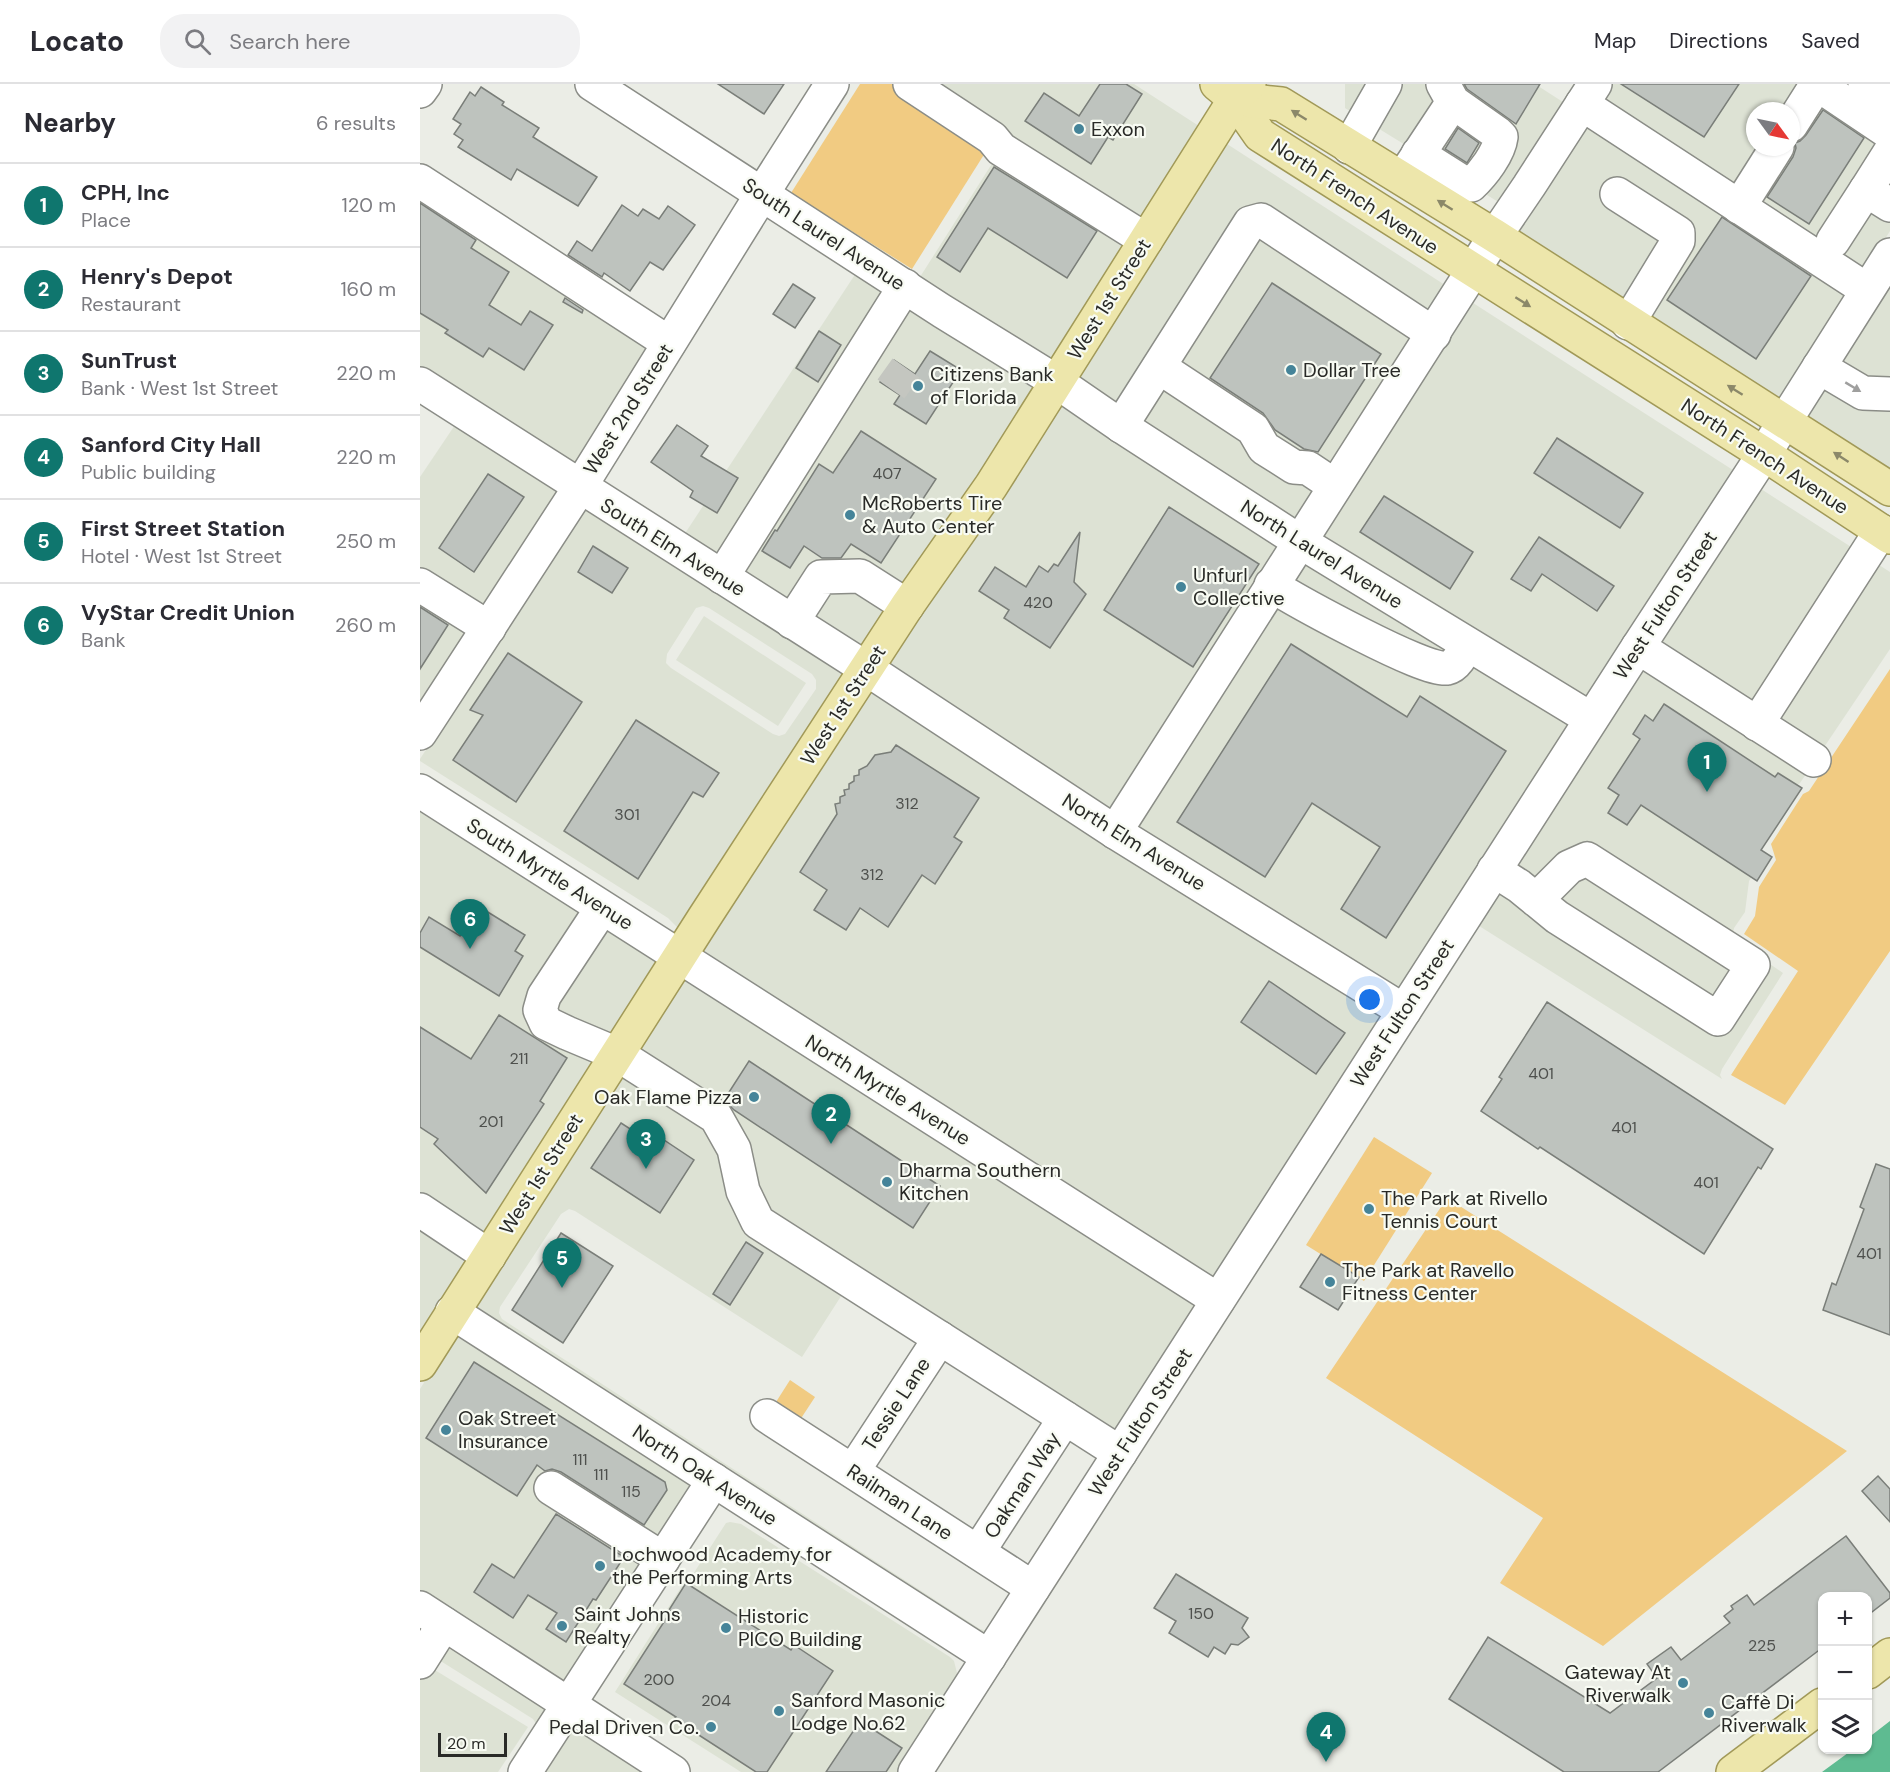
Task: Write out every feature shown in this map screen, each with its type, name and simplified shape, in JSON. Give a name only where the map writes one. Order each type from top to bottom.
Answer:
[{"type":"main road","name":"West 1st Street","points":[[420,1364],[679,956],[907,606],[991,486],[1146,240],[1235,88]]},
{"type":"main road","name":"North French Avenue","points":[[1235,88],[1281,104],[1348,147],[1410,166],[1495,236],[1890,489]]},
{"type":"main road","name":"North French Avenue","points":[[1235,88],[1260,135],[1764,454],[1886,534]]},
{"type":"main road","points":[[1872,1669],[1890,1655]]},
{"type":"main road","points":[[1732,1772],[1818,1708]]},
{"type":"street","points":[[420,91],[425,84]]},
{"type":"street","name":"South Laurel Avenue","points":[[592,84],[1057,382]]},
{"type":"street","name":"West 2nd Street","points":[[420,733],[580,488],[832,84]]},
{"type":"street","points":[[909,84],[992,138],[1001,149],[1146,240]]},
{"type":"street","points":[[1348,147],[1385,84]]},
{"type":"street","points":[[1800,111],[1817,84],[1890,133]]},
{"type":"street","points":[[1864,84],[1890,100]]},
{"type":"street","points":[[1448,93],[1501,137],[1490,161],[1471,185],[1410,166],[1448,93]]},
{"type":"street","points":[[1115,832],[1299,541],[1589,94],[1739,207],[1867,290]]},
{"type":"street","points":[[1833,241],[1878,197],[1890,152]]},
{"type":"street","points":[[1739,207],[1771,156]]},
{"type":"street","points":[[1490,161],[1529,186]]},
{"type":"street","points":[[420,181],[669,343]]},
{"type":"street","points":[[1617,194],[1678,233],[1678,241],[1628,322]]},
{"type":"street","points":[[1121,426],[1250,223],[1261,220],[1434,334]]},
{"type":"street","name":"West Fulton Street","points":[[915,1772],[1591,719],[1785,422],[1890,255]]},
{"type":"street","points":[[722,577],[905,286]]},
{"type":"street","points":[[1159,367],[1253,429],[1264,448],[1294,467],[1308,468],[1335,486]]},
{"type":"street","points":[[1819,367],[1863,393],[1890,394]]},
{"type":"street","name":"North Laurel Avenue","points":[[1057,382],[1299,541],[1591,719]]},
{"type":"street","name":"South Elm Avenue","points":[[420,384],[867,669]]},
{"type":"street","points":[[1757,724],[1886,534]]},
{"type":"street","points":[[792,622],[821,577],[860,576],[907,606]]},
{"type":"street","points":[[420,585],[489,628]]},
{"type":"street","points":[[1271,585],[1336,622],[1433,666],[1443,668],[1452,666],[1467,644]]},
{"type":"street","points":[[1638,647],[1814,760]]},
{"type":"street","name":"North Elm Avenue","points":[[867,669],[1115,832],[1404,1011]]},
{"type":"street","name":"South Myrtle Avenue","points":[[420,791],[679,956]]},
{"type":"street","points":[[1494,870],[1557,917],[1718,1019],[1753,965],[1587,859],[1569,867],[1536,900]]},
{"type":"street","points":[[602,908],[544,996],[540,1010],[544,1020],[552,1026],[617,1054],[716,1117],[734,1149],[743,1191],[758,1222],[1120,1453]]},
{"type":"street","name":"North Myrtle Avenue","points":[[679,956],[1218,1300]]},
{"type":"street","points":[[420,1210],[489,1256]]},
{"type":"street","name":"North Oak Avenue","points":[[452,1312],[989,1657]]},
{"type":"street","name":"Tessie Lane","points":[[853,1471],[940,1338]]},
{"type":"street","name":"Railman Lane","points":[[767,1416],[1033,1588]]},
{"type":"street","name":"Oakman Way","points":[[978,1552],[1065,1418]]},
{"type":"street","points":[[525,1772],[714,1480]]},
{"type":"street","points":[[551,1488],[663,1559]]},
{"type":"street","points":[[420,1662],[432,1616],[673,1772]]},
{"type":"shaded area","points":[[860,84],[894,84],[990,145],[912,269],[791,193]]},
{"type":"shaded area","points":[[913,84],[1134,84],[1202,128],[1052,365],[920,277],[1000,151]]},
{"type":"shaded area","points":[[1345,84],[1535,84],[1566,104],[1500,203],[1345,108]]},
{"type":"shaded area","points":[[1611,84],[1843,84],[1890,114],[1890,231],[1781,402],[1515,230]]},
{"type":"shaded area","points":[[1224,142],[1448,287],[1294,524],[1074,380]]},
{"type":"shaded area","points":[[460,199],[662,330],[575,470],[420,370],[420,262]]},
{"type":"shaded area","points":[[858,270],[1040,385],[862,652],[682,538]]},
{"type":"shaded area","points":[[1890,279],[1890,472],[1803,416]]},
{"type":"shaded area","points":[[1470,301],[1736,472],[1586,703],[1317,538]]},
{"type":"shaded area","points":[[1062,400],[1282,544],[1110,815],[884,667]]},
{"type":"shaded area","points":[[457,422],[562,490],[420,710],[420,477]]},
{"type":"shaded area","points":[[1758,487],[1890,572],[1890,649],[1800,783],[1793,788],[1760,846],[1764,857],[1749,881],[1745,912],[1734,928],[1733,934],[1738,942],[1783,973],[1722,1069],[1720,1075],[1722,1079],[1476,924]]},
{"type":"shaded area","points":[[585,504],[849,672],[680,930],[668,918],[420,759]],"holes":[[[703,606],[812,674],[816,680],[816,689],[785,734],[779,736],[773,734],[666,663],[667,654],[696,608]]]},
{"type":"shaded area","points":[[1304,557],[1574,722],[1399,994],[1133,829]]},
{"type":"shaded area","points":[[704,616],[806,683],[778,726],[676,660]]},
{"type":"shaded area","points":[[1890,669],[1890,951],[1785,1105],[1731,1075],[1798,971],[1744,934],[1755,916],[1759,887],[1776,860],[1771,844]]},
{"type":"shaded area","points":[[872,686],[1387,1014],[1213,1283],[727,974],[701,948]]},
{"type":"shaded area","points":[[420,812],[658,962],[484,1239],[420,1196]]},
{"type":"shaded area","points":[[687,968],[1200,1303],[1104,1452],[845,1290],[802,1357],[569,1209],[561,1214],[500,1307],[499,1313],[502,1319],[980,1629],[987,1631],[984,1640],[470,1310]]},
{"type":"shaded area","name":"The Park at Rivello Tennis Court","points":[[1374,1137],[1432,1173],[1364,1281],[1306,1245]]},
{"type":"shaded area","points":[[1447,1198],[1847,1451],[1603,1646],[1500,1583],[1543,1518],[1326,1378]]},
{"type":"shaded area","points":[[420,1220],[468,1261],[420,1344]]},
{"type":"shaded area","points":[[457,1330],[696,1483],[563,1687],[420,1595],[420,1389]]},
{"type":"shaded area","points":[[790,1380],[815,1397],[794,1429],[769,1413]]},
{"type":"shaded area","points":[[726,1523],[741,1524],[954,1661],[956,1680],[897,1772],[741,1772],[615,1692],[685,1581],[688,1582]]},
{"type":"shaded area","points":[[420,1622],[551,1707],[538,1727],[533,1719],[431,1655],[420,1655]]},
{"type":"shaded area","points":[[425,1664],[528,1727],[498,1772],[420,1772],[420,1672]]},
{"type":"shaded area","points":[[573,1721],[652,1772],[541,1772]]},
{"type":"shaded area","points":[[1890,1721],[1890,1772],[1822,1772],[1847,1754],[1872,1754],[1872,1735]]},
{"type":"building","points":[[718,84],[784,84],[764,114]]},
{"type":"building","name":"Exxon","points":[[1100,84],[1126,84],[1142,94],[1113,140],[1108,137],[1091,164],[1025,121],[1044,93],[1079,116]]},
{"type":"building","points":[[1464,84],[1540,84],[1516,124],[1467,89]]},
{"type":"building","points":[[1621,84],[1739,84],[1704,137]]},
{"type":"building","points":[[481,87],[504,102],[502,105],[539,128],[533,137],[597,177],[578,206],[517,169],[511,180],[458,147],[463,140],[454,134],[461,124],[453,119],[470,92],[475,96]]},
{"type":"building","points":[[1823,110],[1864,138],[1809,224],[1767,197],[1793,156],[1800,156],[1800,141]]},
{"type":"building","points":[[1458,128],[1479,143],[1467,163],[1445,149]]},
{"type":"building","points":[[994,167],[1097,231],[1067,278],[988,228],[960,272],[937,257]]},
{"type":"building","points":[[420,203],[476,240],[471,248],[509,272],[489,305],[521,325],[530,311],[553,325],[524,370],[489,348],[483,357],[445,333],[448,330],[420,313]]},
{"type":"building","points":[[622,205],[638,216],[643,209],[659,219],[668,206],[695,225],[663,270],[650,262],[630,291],[604,273],[602,277],[568,255],[577,241],[592,251]]},
{"type":"building","points":[[1722,217],[1811,276],[1756,359],[1667,300]]},
{"type":"building","points":[[1272,283],[1381,354],[1318,452],[1304,449],[1275,430],[1263,413],[1210,378]]},
{"type":"building","points":[[793,284],[815,298],[795,328],[773,314]]},
{"type":"building","points":[[565,298],[583,310],[582,313],[563,302]]},
{"type":"building","points":[[819,331],[841,345],[818,382],[796,368]]},
{"type":"building","name":"Citizens Bank of Florida","points":[[930,351],[961,370],[926,424],[894,404],[900,395],[880,382],[894,360],[915,374]]},
{"type":"building","points":[[677,425],[708,446],[701,456],[738,478],[717,513],[690,497],[693,491],[651,462]]},
{"type":"building","points":[[861,431],[936,479],[881,563],[851,544],[841,558],[822,558],[804,546],[790,568],[762,551],[819,464],[833,473]]},
{"type":"building","points":[[1557,438],[1643,493],[1620,528],[1534,473]]},
{"type":"building","points":[[488,474],[524,497],[474,572],[439,548]]},
{"type":"building","points":[[1384,496],[1473,552],[1450,589],[1360,532]]},
{"type":"building","name":"Unfurl Collective","points":[[1169,507],[1259,564],[1193,667],[1104,610]]},
{"type":"building","points":[[1080,532],[1074,582],[1086,594],[1050,648],[1004,618],[1009,610],[979,591],[995,567],[1026,587],[1039,566],[1048,572],[1054,564],[1058,566]]},
{"type":"building","points":[[1539,537],[1614,586],[1597,611],[1542,574],[1531,591],[1511,579]]},
{"type":"building","points":[[593,546],[628,568],[612,593],[578,572]]},
{"type":"building","points":[[420,607],[448,625],[420,669]]},
{"type":"building","points":[[1291,644],[1407,717],[1420,696],[1506,751],[1386,938],[1341,909],[1380,847],[1312,803],[1265,877],[1177,822]]},
{"type":"building","points":[[508,653],[582,702],[516,802],[453,760],[483,715],[470,710]]},
{"type":"building","points":[[1664,704],[1775,777],[1778,773],[1802,788],[1761,850],[1772,857],[1757,881],[1641,805],[1627,825],[1608,813],[1619,795],[1608,788],[1640,739],[1633,734],[1645,715],[1653,721]]},
{"type":"building","points":[[636,720],[719,773],[703,797],[693,792],[638,879],[564,831]]},
{"type":"building","points":[[896,745],[979,798],[954,837],[962,842],[935,884],[922,875],[888,927],[860,908],[846,930],[814,910],[827,890],[800,872],[837,814],[835,804],[840,803],[840,797],[845,795],[844,790],[849,789],[854,776],[859,775],[859,770],[867,766],[875,755],[891,752]]},
{"type":"building","points":[[478,906],[525,935],[515,951],[523,956],[499,996],[420,947],[420,933],[429,917],[460,936]]},
{"type":"building","points":[[1269,981],[1345,1033],[1316,1074],[1241,1022]]},
{"type":"building","points":[[1547,1002],[1773,1149],[1761,1169],[1758,1167],[1704,1254],[1481,1111],[1502,1079],[1499,1077]]},
{"type":"building","points":[[499,1015],[567,1058],[540,1101],[544,1104],[486,1193],[434,1144],[438,1139],[420,1127],[420,1027],[471,1059]]},
{"type":"building","points":[[749,1061],[940,1186],[913,1228],[734,1110],[724,1100]]},
{"type":"building","points":[[621,1123],[644,1138],[649,1130],[694,1160],[660,1213],[591,1168]]},
{"type":"building","points":[[1876,1164],[1890,1169],[1890,1335],[1823,1310],[1832,1283],[1836,1285],[1864,1209],[1860,1207]]},
{"type":"building","points":[[561,1233],[613,1266],[563,1343],[512,1310]]},
{"type":"building","points":[[746,1242],[763,1253],[730,1305],[713,1294]]},
{"type":"building","name":"The Park at Ravello Fitness Center","points":[[1321,1254],[1359,1277],[1338,1310],[1300,1287]]},
{"type":"building","points":[[474,1362],[665,1482],[667,1490],[644,1525],[561,1472],[552,1469],[545,1471],[537,1465],[517,1496],[426,1438]]},
{"type":"building","points":[[1878,1476],[1890,1489],[1890,1522],[1862,1491]]},
{"type":"building","points":[[556,1514],[624,1557],[596,1600],[593,1599],[566,1642],[546,1629],[557,1613],[528,1595],[513,1618],[474,1592],[492,1564],[514,1578]]},
{"type":"building","points":[[1846,1536],[1890,1593],[1890,1598],[1872,1612],[1872,1592],[1818,1592],[1818,1651],[1658,1772],[1564,1772],[1449,1699],[1488,1637],[1610,1713],[1657,1678],[1647,1664],[1671,1647],[1681,1660],[1730,1623],[1724,1616],[1733,1609],[1731,1606],[1747,1595],[1754,1605]]},
{"type":"building","points":[[1176,1574],[1248,1618],[1242,1628],[1249,1637],[1238,1645],[1231,1644],[1225,1654],[1214,1647],[1208,1657],[1169,1633],[1176,1621],[1154,1608]]},
{"type":"building","points":[[686,1583],[791,1650],[794,1645],[833,1671],[767,1772],[756,1772],[624,1684],[671,1611],[669,1610]]},
{"type":"building","points":[[860,1721],[902,1748],[886,1772],[826,1772]]},
{"type":"tunnel","points":[[891,389],[906,368]]},
{"type":"place","name":"Exxon","points":[[1079,129]]},
{"type":"place","name":"Dollar Tree","points":[[1291,370]]},
{"type":"place","name":"Citizens Bank of Florida","points":[[918,386]]},
{"type":"place","name":"McRoberts Tire & Auto Center","points":[[850,515]]},
{"type":"place","name":"Unfurl Collective","points":[[1181,587]]},
{"type":"place","name":"CPH, Inc","points":[[1707,792]]},
{"type":"place","name":"VyStar Credit Union","points":[[470,949]]},
{"type":"place","name":"Oak Flame Pizza","points":[[754,1097]]},
{"type":"place","name":"Henry's Depot","points":[[831,1144]]},
{"type":"place","name":"SunTrust","points":[[646,1169]]},
{"type":"place","name":"Dharma Southern Kitchen","points":[[887,1182]]},
{"type":"place","name":"The Park at Rivello Tennis Court","points":[[1369,1209]]},
{"type":"place","name":"The Park at Ravello Fitness Center","points":[[1330,1282]]},
{"type":"place","name":"First Street Station","points":[[562,1288]]},
{"type":"place","name":"Oak Street Insurance","points":[[446,1430]]},
{"type":"place","name":"Lochwood Academy for the Performing Arts","points":[[600,1566]]},
{"type":"place","name":"Saint Johns Realty","points":[[562,1626]]},
{"type":"place","name":"Historic PICO Building","points":[[726,1628]]},
{"type":"place","name":"Gateway At Riverwalk","points":[[1683,1683]]},
{"type":"place","name":"Sanford Masonic Lodge No.62","points":[[779,1711]]},
{"type":"place","name":"Caffè Di Riverwalk","points":[[1709,1713]]},
{"type":"place","name":"Pedal Driven Co.","points":[[711,1727]]},
{"type":"place","name":"Sanford City Hall","points":[[1326,1762]]}]
